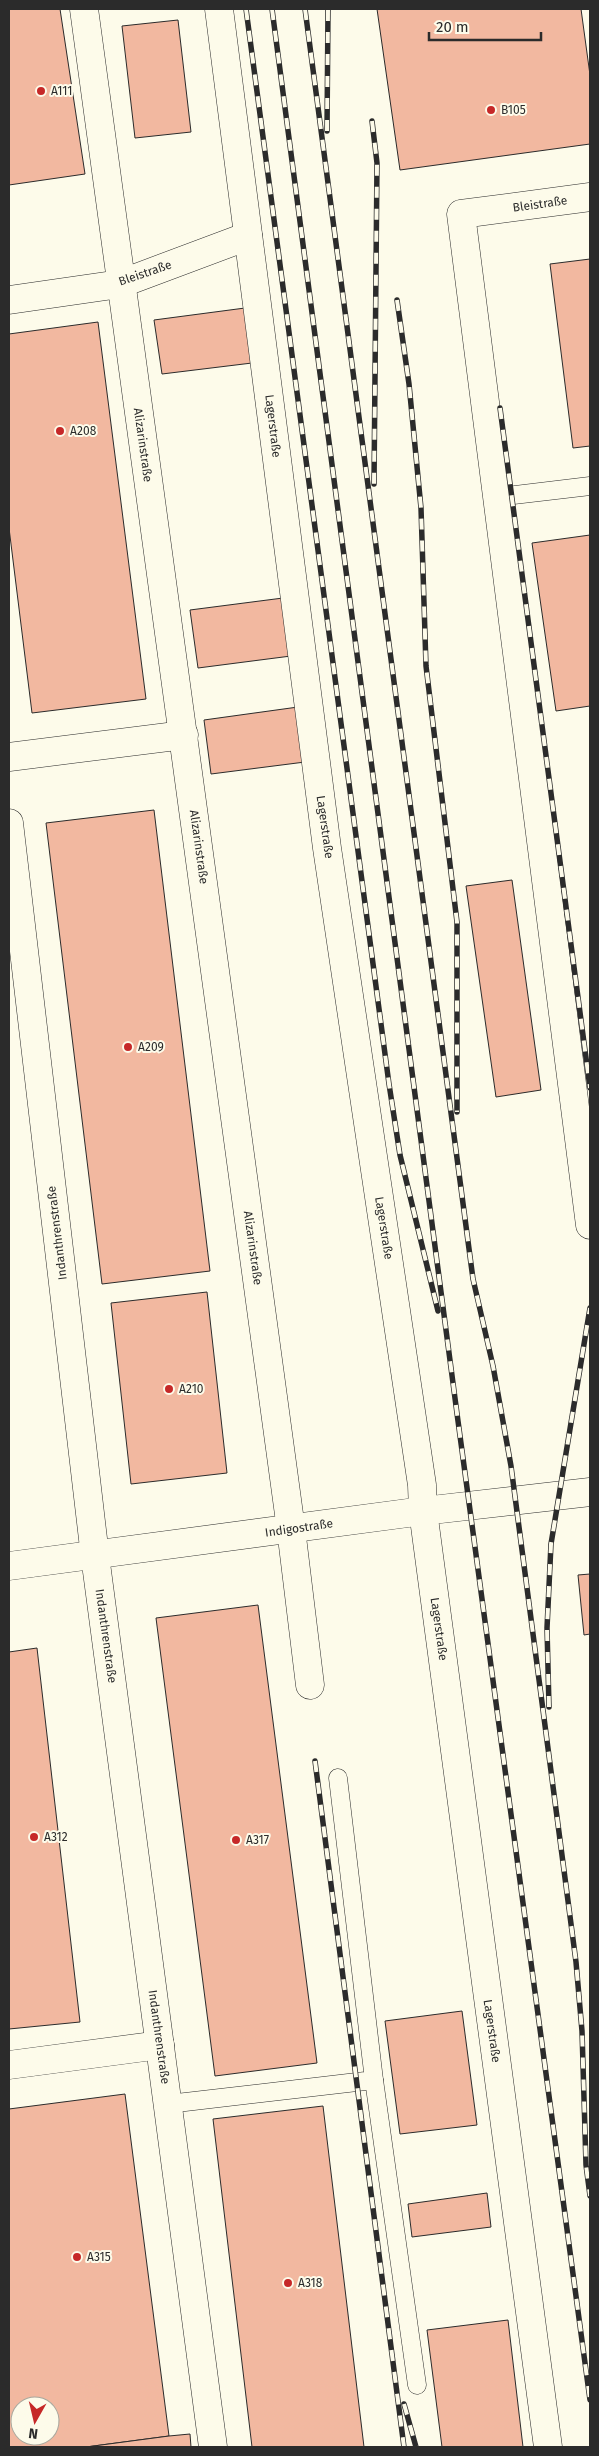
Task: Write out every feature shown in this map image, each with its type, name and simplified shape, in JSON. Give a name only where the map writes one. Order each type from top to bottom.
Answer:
[{"type":"street","name":"Alizarinstraße","points":[[84,9],[120,284],[184,735],[291,1529],[310,1685]]},
{"type":"street","name":"Lagerstraße","points":[[219,9],[326,838],[422,1485],[423,1511],[548,2447]]},
{"type":"street","name":"Bleistraße","points":[[497,497],[461,214],[590,197]]},
{"type":"street","name":"Bleistraße","points":[[9,300],[120,284],[248,236]]},
{"type":"street","points":[[497,497],[590,1225]]},
{"type":"street","points":[[9,756],[184,735]]},
{"type":"street","name":"Indanthrenstraße","points":[[9,822],[95,1556],[213,2447]]},
{"type":"street","name":"Indigostraße","points":[[9,1566],[423,1511],[590,1492]]},
{"type":"street","points":[[9,2065],[160,2046]]},
{"type":"lane","points":[[497,497],[590,486]]},
{"type":"lane","points":[[338,1778],[374,2080],[417,2385]]},
{"type":"lane","points":[[168,2104],[374,2080]]},
{"type":"building","name":"A111","points":[[9,9],[60,9],[85,174],[9,185]]},
{"type":"building","name":"B105","points":[[377,9],[581,9],[590,75],[590,144],[400,170]]},
{"type":"building","points":[[178,20],[191,132],[135,138],[122,26]]},
{"type":"building","points":[[590,259],[590,446],[573,448],[550,264]]},
{"type":"building","points":[[245,308],[252,363],[162,374],[154,320]]},
{"type":"building","name":"A208","points":[[98,322],[146,699],[32,713],[9,528],[9,334]]},
{"type":"building","points":[[590,535],[590,706],[556,711],[532,543]]},
{"type":"building","points":[[283,598],[291,656],[198,668],[190,610]]},
{"type":"building","points":[[298,707],[305,762],[211,774],[204,720]]},
{"type":"building","name":"A209","points":[[154,810],[210,1271],[102,1284],[46,823]]},
{"type":"building","points":[[512,880],[541,1090],[496,1097],[466,886]]},
{"type":"building","name":"A210","points":[[207,1292],[227,1473],[131,1484],[111,1303]]},
{"type":"building","points":[[590,1574],[590,1634],[584,1635],[578,1575]]},
{"type":"building","name":"A317","points":[[258,1605],[317,2063],[215,2076],[156,1618]]},
{"type":"building","name":"A312","points":[[37,1648],[80,2022],[9,2029],[9,1652]]},
{"type":"building","points":[[462,2011],[477,2125],[400,2134],[385,2021]]},
{"type":"building","name":"A315","points":[[125,2094],[169,2436],[86,2447],[9,2447],[9,2109]]},
{"type":"building","name":"A318","points":[[323,2106],[364,2447],[252,2447],[213,2119]]},
{"type":"building","points":[[487,2193],[491,2227],[412,2237],[408,2204]]},
{"type":"building","points":[[508,2320],[523,2447],[442,2447],[427,2330]]},
{"type":"building","points":[[190,2434],[191,2447],[86,2447],[169,2436]]},
{"type":"railway","points":[[246,9],[389,1084],[400,1155],[438,1311]]},
{"type":"railway","points":[[272,9],[458,1421],[590,2400]]},
{"type":"railway","points":[[305,9],[473,1279],[493,1366],[511,1466],[576,1962],[582,2031],[586,2165],[590,2196]]},
{"type":"railway","points":[[327,131],[328,9]]},
{"type":"railway","points":[[372,121],[377,163],[374,484]]},
{"type":"railway","points":[[397,300],[409,384],[421,508],[426,666],[457,922],[457,1112]]},
{"type":"railway","points":[[500,408],[590,1088]]},
{"type":"railway","points":[[549,1707],[547,1628],[551,1544],[590,1308]]},
{"type":"railway","points":[[315,1761],[404,2447]]},
{"type":"railway","points":[[404,2404],[416,2447]]},
{"type":"place","name":"A111","points":[[41,91]]},
{"type":"place","name":"B105","points":[[491,110]]},
{"type":"place","name":"A208","points":[[60,431]]},
{"type":"place","name":"A209","points":[[128,1047]]},
{"type":"place","name":"A210","points":[[169,1389]]},
{"type":"place","name":"A312","points":[[34,1837]]},
{"type":"place","name":"A317","points":[[236,1840]]},
{"type":"place","name":"A315","points":[[77,2257]]},
{"type":"place","name":"A318","points":[[288,2283]]}]
